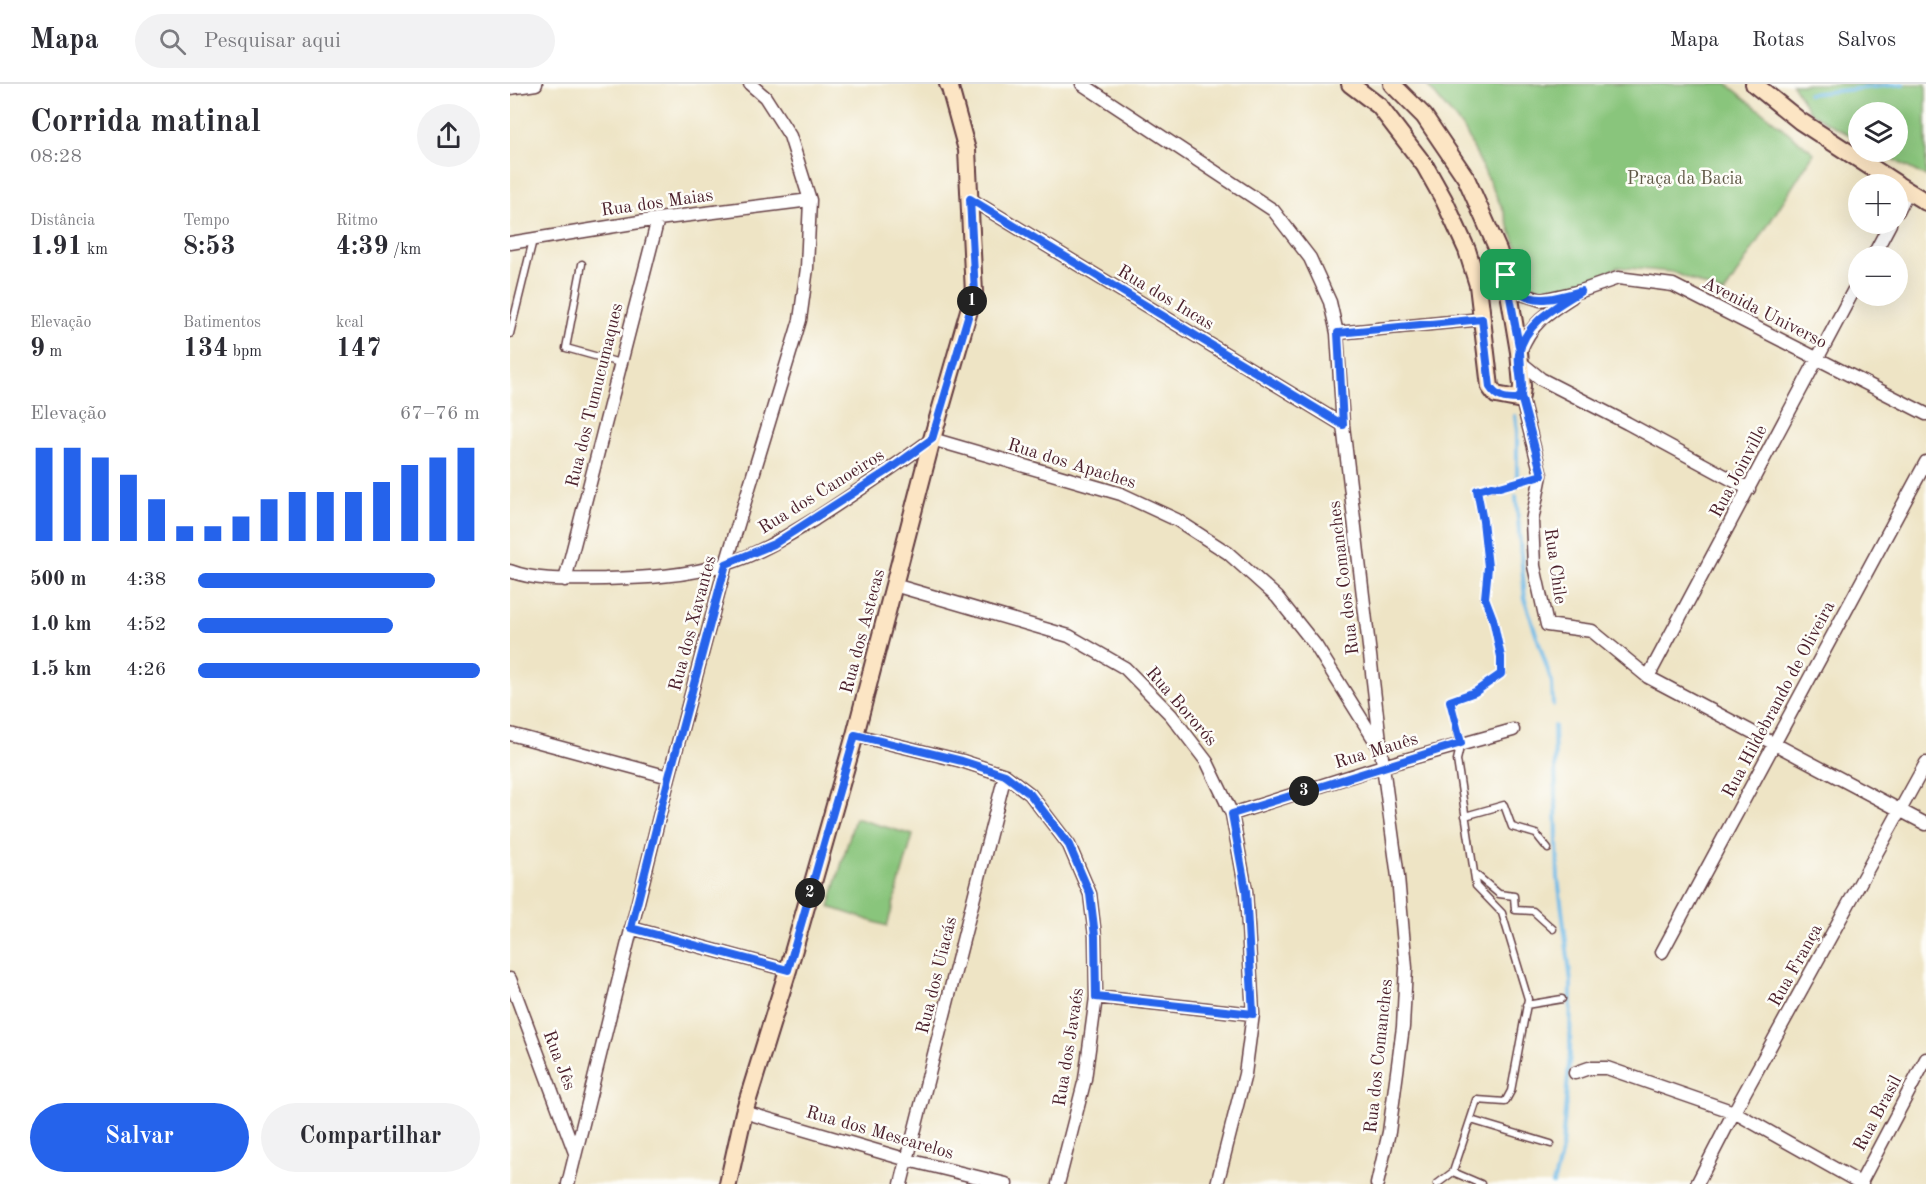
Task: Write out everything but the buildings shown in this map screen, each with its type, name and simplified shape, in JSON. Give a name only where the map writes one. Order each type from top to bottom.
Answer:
[{"type":"street","points":[[510,88],[536,84]]},
{"type":"street","name":"Rua dos Xavantes","points":[[568,1184],[669,777],[726,564],[800,320],[807,268],[810,200],[790,136],[765,97],[750,84]]},
{"type":"street","name":"Rua dos Comanches","points":[[1082,84],[1273,210],[1310,258],[1330,302],[1338,333],[1343,425],[1398,877],[1406,968],[1403,1027],[1389,1132],[1377,1184]]},
{"type":"street","points":[[1350,84],[1379,105],[1425,166],[1444,200],[1467,250],[1478,285],[1490,387],[1496,395],[1502,398],[1517,399],[1522,391],[1519,357],[1506,275],[1498,249],[1467,178],[1424,116],[1392,84]]},
{"type":"street","points":[[1754,84],[1800,121],[1881,174]]},
{"type":"street","name":"Rua dos Astecas","points":[[728,1184],[744,1112],[788,970],[855,735],[932,439],[975,293],[967,150],[950,85]]},
{"type":"street","points":[[1908,191],[1926,202]]},
{"type":"street","name":"Rua dos Incas","points":[[970,199],[1343,425]]},
{"type":"street","name":"Rua dos Maias","points":[[510,243],[658,219],[810,200]]},
{"type":"street","name":"Rua dos Tumucumaques","points":[[566,580],[658,219]]},
{"type":"street","points":[[1506,275],[1519,293],[1533,298],[1554,298],[1581,291]]},
{"type":"street","name":"Avenida Universo","points":[[1581,291],[1618,278],[1673,285],[1926,414]]},
{"type":"street","points":[[1519,357],[1532,328],[1551,310],[1581,291]]},
{"type":"street","name":"Rua Joinville","points":[[1648,677],[1848,301]]},
{"type":"street","points":[[1338,333],[1482,319]]},
{"type":"street","points":[[1519,357],[1541,379],[1553,386],[1628,423],[1749,489]]},
{"type":"street","points":[[1522,391],[1553,386]]},
{"type":"street","name":"Rua Chile","points":[[1522,391],[1542,475],[1532,521],[1534,566],[1547,625],[1592,631],[1648,677]]},
{"type":"street","name":"Rua dos Canoeiros","points":[[510,571],[520,575],[566,580],[639,578],[683,573],[726,564],[774,544],[889,470],[932,439]]},
{"type":"street","name":"Rua dos Apaches","points":[[932,439],[1122,494],[1177,520],[1228,553],[1277,597],[1316,646],[1381,750]]},
{"type":"street","name":"Rua Hildebrando de Oliveira","points":[[1662,952],[1926,462]]},
{"type":"street","name":"Rua Bororós","points":[[894,585],[1069,636],[1125,668],[1171,715],[1207,762],[1232,814],[1246,891],[1253,1014],[1245,1074],[1217,1184]]},
{"type":"street","points":[[1648,677],[1926,824]]},
{"type":"street","name":"Rua Mauês","points":[[1232,814],[1383,766],[1513,730]]},
{"type":"street","points":[[510,734],[669,777]]},
{"type":"street","name":"Rua dos Javaés","points":[[855,735],[962,761],[1005,775],[1030,794],[1069,845],[1090,894],[1095,936],[1096,997],[1085,1079],[1058,1184]]},
{"type":"street","name":"Rua França","points":[[1697,1184],[1734,1112],[1926,764]]},
{"type":"street","name":"Rua dos Uiacás","points":[[901,1184],[1005,775]]},
{"type":"street","points":[[631,928],[788,970]]},
{"type":"street","name":"Rua Jês","points":[[510,979],[575,1153]]},
{"type":"street","points":[[1096,997],[1253,1014]]},
{"type":"street","name":"Rua Brasil","points":[[1861,1184],[1926,1062]]},
{"type":"street","points":[[1575,1073],[1589,1068],[1607,1068],[1734,1112],[1861,1184]]},
{"type":"street","name":"Rua dos Mescarelos","points":[[744,1112],[908,1160],[1006,1184]]},
{"type":"lane","points":[[510,334],[533,239]]},
{"type":"lane","points":[[582,264],[566,348],[621,363]]},
{"type":"lane","points":[[1437,1184],[1453,1172],[1477,1100],[1505,1102],[1511,1091],[1528,999],[1502,913],[1476,886],[1457,760],[1461,743],[1450,701],[1475,692],[1501,674],[1501,657],[1493,619],[1485,598],[1488,567],[1477,490],[1492,486],[1500,487],[1542,475]]},
{"type":"lane","points":[[1465,816],[1504,805],[1512,827],[1536,834],[1548,849]]},
{"type":"lane","points":[[1474,873],[1499,894],[1514,896],[1515,910],[1533,911],[1554,929]]},
{"type":"lane","points":[[1526,1005],[1562,999]]},
{"type":"lane","points":[[1471,1120],[1551,1144]]},
{"type":"lane","points":[[1453,1172],[1481,1184]]},
{"type":"green space","name":"Praça da Bacia","points":[[1426,84],[1727,84],[1814,153],[1724,294],[1673,272],[1617,267],[1587,286],[1531,287],[1504,212],[1465,131]]},
{"type":"green space","points":[[1792,84],[1926,84],[1926,177],[1898,162],[1908,162],[1908,102],[1848,102],[1848,134],[1811,113]]},
{"type":"green space","points":[[855,818],[913,835],[887,926],[829,907]]},
{"type":"waterway","points":[[1808,94],[1903,84]]},
{"type":"waterway","points":[[1515,416],[1517,476]]},
{"type":"waterway","points":[[1516,496],[1525,600],[1552,683],[1553,705]]},
{"type":"waterway","points":[[1553,1184],[1562,1147],[1570,1052],[1571,982],[1558,878],[1554,726]]},
{"type":"route","points":[[1506,275],[1519,293],[1541,300],[1581,291],[1551,310],[1532,328],[1520,352],[1521,396],[1542,475],[1500,487],[1492,486],[1477,490],[1488,567],[1485,598],[1493,619],[1501,657],[1501,674],[1475,692],[1450,701],[1461,743],[1232,814],[1246,891],[1253,1014],[1096,997],[1095,936],[1090,894],[1069,845],[1030,794],[1005,775],[962,761],[855,735],[788,970],[631,928],[726,564],[774,544],[826,512],[932,439],[975,293],[970,199],[1343,425],[1338,333],[1482,319],[1490,387],[1496,395],[1502,398],[1517,399],[1521,396],[1522,386],[1520,352],[1506,275]]}]
